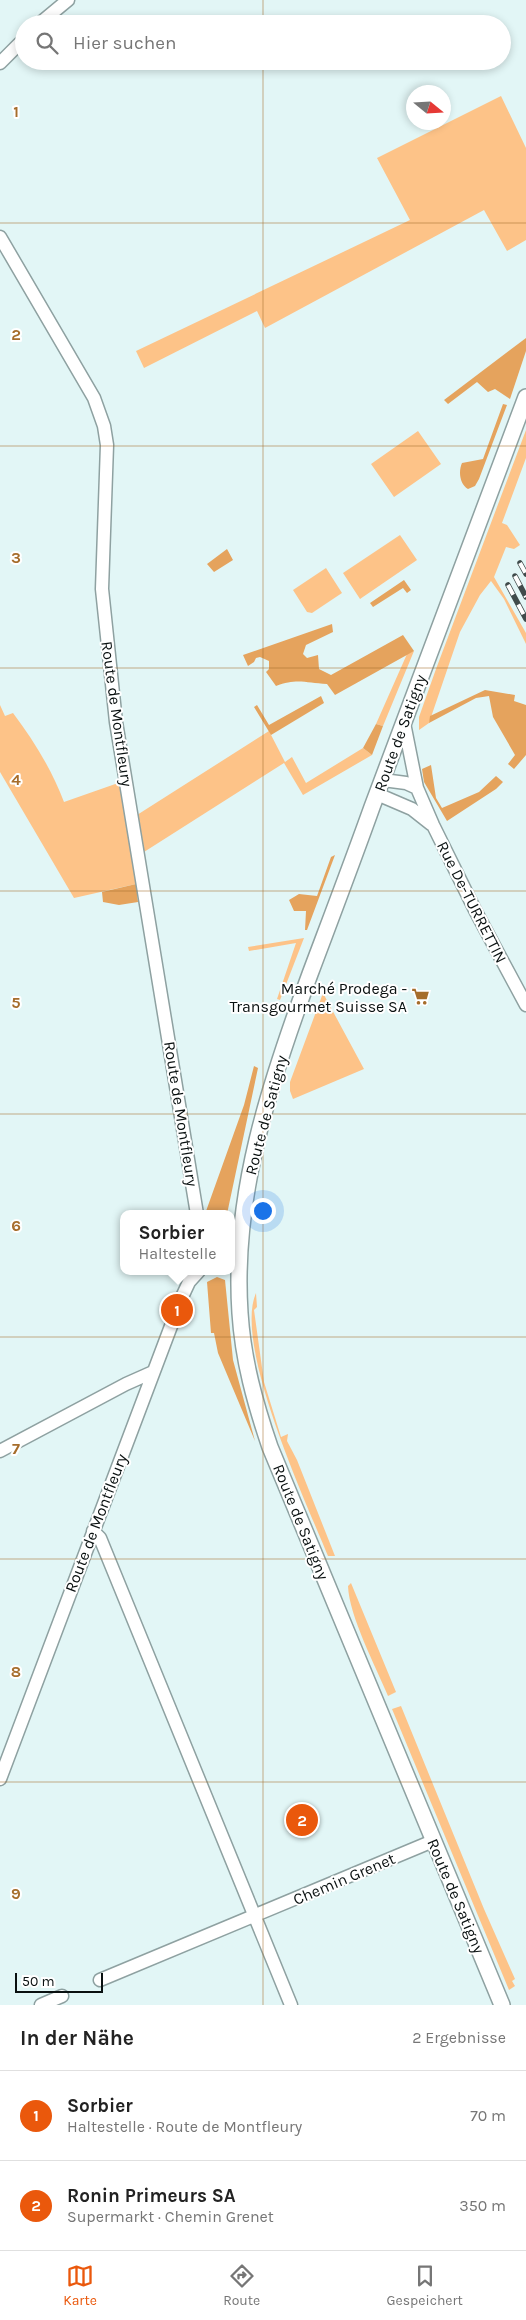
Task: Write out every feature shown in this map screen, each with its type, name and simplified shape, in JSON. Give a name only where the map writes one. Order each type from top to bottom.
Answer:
[{"type":"street","points":[[50,15],[68,0]]},
{"type":"street","points":[[0,64],[15,48]]},
{"type":"street","name":"Route de Montfleury","points":[[0,237],[94,398],[104,426],[107,464],[102,570],[105,628],[116,722],[196,1210]]},
{"type":"street","name":"Route de Satigny","points":[[502,2005],[263,1427],[251,1387],[244,1353],[235,1259],[249,1177],[278,1067],[377,794],[526,398]]},
{"type":"street","name":"Rue De-TURRETTIN","points":[[404,723],[417,788],[433,825],[476,912],[526,1004]]},
{"type":"street","points":[[383,780],[406,783],[417,788]]},
{"type":"street","name":"Rue De-TURRETTIN","points":[[377,794],[412,808],[433,825]]},
{"type":"street","name":"Route de Montfleury","points":[[0,1779],[182,1297],[189,1282],[195,1275]]},
{"type":"street","points":[[0,1451],[126,1384],[153,1372]]},
{"type":"street","points":[[93,1530],[100,1538],[291,2005]]},
{"type":"street","name":"Chemin Grenet","points":[[100,1980],[433,1841]]},
{"type":"street","points":[[41,2005],[62,1996]]},
{"type":"shaded area","points":[[501,96],[526,148],[526,240],[507,251],[484,210],[265,328],[257,311],[144,368],[136,351],[410,220],[377,158],[433,130],[451,130],[451,121]]},
{"type":"shaded area","points":[[526,338],[526,351],[510,399],[495,389],[488,392],[477,382],[448,404],[444,400]]},
{"type":"shaded area","points":[[503,404],[507,405],[479,479],[475,486],[468,489],[460,478],[462,463],[483,459]]},
{"type":"shaded area","points":[[526,430],[526,458],[502,523],[507,525],[520,545],[514,549],[506,547],[494,577],[526,633],[526,644],[504,599],[491,581],[480,595],[460,632],[429,723],[419,730],[419,717],[436,669]]},
{"type":"shaded area","points":[[418,431],[441,464],[394,497],[371,464]]},
{"type":"shaded area","points":[[400,535],[417,560],[360,599],[343,573]]},
{"type":"shaded area","points":[[227,549],[233,560],[214,572],[207,564]]},
{"type":"shaded area","points":[[326,568],[342,593],[312,613],[307,612],[293,590]]},
{"type":"shaded area","points":[[404,580],[411,590],[407,593],[403,588],[373,607],[370,603]]},
{"type":"shaded area","points":[[332,624],[333,632],[306,645],[303,654],[307,658],[318,655],[319,669],[331,675],[403,635],[414,651],[335,695],[327,684],[296,682],[276,686],[266,672],[269,669],[269,661],[260,657],[256,658],[248,666],[243,655]]},
{"type":"shaded area","points":[[414,651],[383,726],[376,724],[407,654]]},
{"type":"shaded area","points":[[485,690],[515,695],[514,701],[526,705],[526,755],[514,769],[508,764],[515,755],[493,717],[489,696],[476,698],[429,723],[430,716]]},
{"type":"shaded area","points":[[321,696],[324,703],[271,735],[254,707],[257,705],[269,725]]},
{"type":"shaded area","points":[[0,705],[5,716],[13,713],[28,734],[48,767],[64,802],[121,782],[136,884],[74,898],[0,772]]},
{"type":"shaded area","points":[[376,724],[383,726],[372,755],[363,748]]},
{"type":"shaded area","points":[[269,731],[285,762],[292,757],[306,783],[363,748],[372,755],[303,795],[284,763],[144,852],[137,815]]},
{"type":"shaded area","points":[[431,765],[436,798],[442,808],[479,792],[496,776],[503,782],[496,789],[447,821],[424,782],[422,769]]},
{"type":"shaded area","points":[[335,855],[307,930],[305,930],[306,911],[294,911],[289,900],[299,894],[317,896],[331,857]]},
{"type":"shaded area","points":[[136,884],[138,902],[119,905],[103,902],[102,892]]},
{"type":"shaded area","points":[[304,938],[280,1000],[277,999],[296,943],[249,951],[248,947]]},
{"type":"shaded area","points":[[323,993],[364,1069],[293,1099],[290,1091],[290,1082]]},
{"type":"shaded area","points":[[254,1066],[258,1068],[228,1210],[206,1210],[244,1105]]},
{"type":"shaded area","points":[[217,1277],[225,1280],[233,1360],[255,1441],[218,1353],[214,1333],[211,1333],[207,1282]]},
{"type":"shaded area","points":[[256,1293],[257,1307],[254,1310],[264,1382],[281,1437],[288,1434],[287,1441],[297,1460],[335,1556],[328,1556],[289,1463],[263,1385],[254,1348],[252,1317]]},
{"type":"shaded area","points":[[351,1583],[396,1692],[388,1696],[353,1612],[348,1586]]},
{"type":"shaded area","points":[[401,1706],[484,1909],[515,1979],[512,1981],[515,1986],[509,1990],[392,1709]]},
{"type":"railway","points":[[520,563],[526,574]]},
{"type":"railway","points":[[515,576],[526,597]]},
{"type":"railway","points":[[508,585],[526,619]]},
{"type":"place","name":"Marché Prodega - Transgourmet Suisse SA","points":[[421,997]]},
{"type":"place","name":"Sorbier","points":[[177,1310]]},
{"type":"place","name":"Ronin Primeurs SA","points":[[302,1820]]}]
